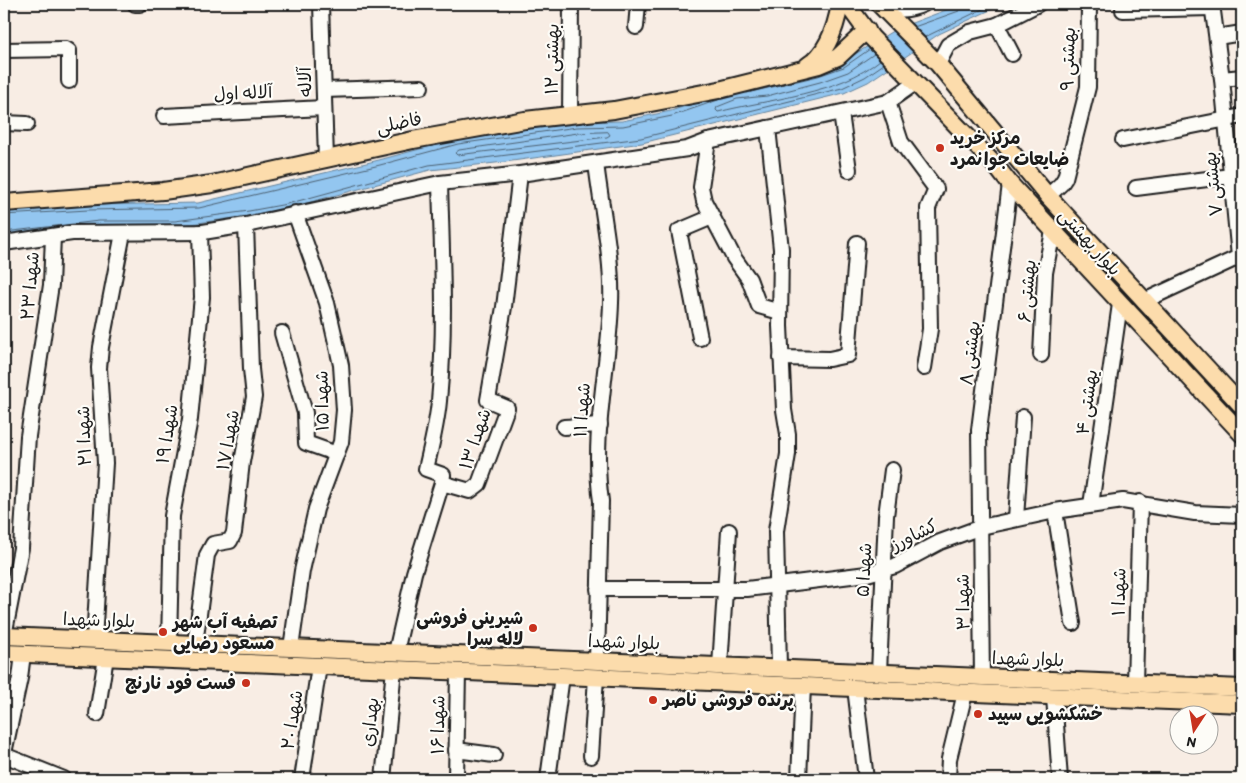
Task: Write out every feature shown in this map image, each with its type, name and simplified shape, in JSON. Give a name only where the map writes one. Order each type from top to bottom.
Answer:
[{"type":"main road","name":"فاضلی","points":[[800,69],[817,60],[826,46],[840,4]]},
{"type":"main road","name":"بلوار بهشتی","points":[[847,4],[869,34],[996,166],[1010,184],[1120,304],[1242,434]]},
{"type":"main road","name":"بلوار بهشتی","points":[[880,5],[895,18],[935,61],[1048,196],[1242,406]]},
{"type":"main road","name":"فاضلی","points":[[4,203],[163,191],[212,184],[460,131],[525,120],[614,110],[710,91],[819,65],[838,56],[869,34]]},
{"type":"main road","points":[[978,148],[995,134]]},
{"type":"main road","points":[[996,166],[1009,151]]},
{"type":"main road","name":"بلوار شهدا","points":[[4,636],[1242,688]]},
{"type":"main road","points":[[124,641],[124,658]]},
{"type":"main road","name":"بلوار شهدا","points":[[4,653],[1242,704]]},
{"type":"street","points":[[135,4],[140,4]]},
{"type":"street","name":"آلاله","points":[[321,4],[326,159]]},
{"type":"street","name":"بهشتی ۱۲","points":[[570,115],[571,4]]},
{"type":"street","points":[[636,27],[638,4]]},
{"type":"street","points":[[880,5],[896,10],[911,10],[924,4]]},
{"type":"street","points":[[935,61],[948,45],[970,32],[997,25],[1038,4]]},
{"type":"street","name":"بهشتی ۹","points":[[1048,196],[1065,178],[1088,87],[1089,4]]},
{"type":"street","points":[[1123,10],[1212,6]]},
{"type":"street","name":"بهشتی ۷","points":[[1144,301],[1239,257],[1238,200],[1231,176],[1236,154],[1225,118],[1222,79],[1212,6]]},
{"type":"street","points":[[997,25],[1012,54]]},
{"type":"street","points":[[1217,37],[1242,33]]},
{"type":"street","points":[[4,50],[66,49],[70,52],[69,81]]},
{"type":"street","points":[[1222,79],[1242,77]]},
{"type":"street","points":[[4,243],[72,233],[200,232],[246,225],[440,183],[520,174],[687,149],[708,141],[888,102],[913,80]]},
{"type":"street","points":[[324,90],[420,86]]},
{"type":"street","points":[[888,102],[901,142],[936,189],[928,208],[930,329],[924,368]]},
{"type":"street","name":"آلاله اول","points":[[164,116],[324,108]]},
{"type":"street","points":[[842,113],[849,170]]},
{"type":"street","points":[[1123,140],[1242,116]]},
{"type":"street","points":[[4,123],[27,124]]},
{"type":"street","points":[[768,128],[781,249],[781,358],[788,454],[776,530],[779,668]]},
{"type":"street","points":[[708,141],[701,187],[704,201],[734,258],[749,279],[759,306],[780,312]]},
{"type":"street","name":"شهدا ۱۱","points":[[596,163],[611,302],[600,404],[597,475],[601,501],[597,660]]},
{"type":"street","name":"شهدا ۱۳","points":[[396,652],[414,573],[442,483],[470,491],[479,484],[507,408],[488,400],[504,307],[520,174]]},
{"type":"street","points":[[1136,188],[1231,176]]},
{"type":"street","points":[[440,183],[444,284],[443,325],[439,403],[426,469],[443,475],[442,483]]},
{"type":"street","name":"بهشتی ۸","points":[[981,526],[979,430],[1010,184]]},
{"type":"street","name":"شهدا ۱۵","points":[[291,648],[302,571],[316,509],[341,442],[344,410],[341,365],[327,302],[295,214]]},
{"type":"street","points":[[700,338],[679,231],[712,217]]},
{"type":"street","name":"شهدا ۱۷","points":[[195,644],[206,555],[213,544],[230,541],[234,534],[242,462],[254,397],[250,369],[246,225]]},
{"type":"street","name":"بهشتی ۶","points":[[1041,355],[1045,273],[1053,231]]},
{"type":"street","name":"شهدا ۱۹","points":[[169,643],[172,516],[190,418],[202,297],[200,232]]},
{"type":"street","name":"شهدا ۲۱","points":[[94,640],[104,463],[100,360],[124,233]]},
{"type":"street","name":"شهدا ۲۳","points":[[4,636],[21,548],[28,436],[51,285],[53,236]]},
{"type":"street","points":[[781,358],[829,358],[848,355],[856,243]]},
{"type":"street","name":"یهشتی ۴","points":[[1090,504],[1120,304]]},
{"type":"street","points":[[282,332],[305,413],[306,442],[337,454]]},
{"type":"street","points":[[1016,518],[1023,416]]},
{"type":"street","points":[[564,427],[600,425]]},
{"type":"street","name":"شهدا ۵","points":[[879,672],[882,570],[892,470]]},
{"type":"street","name":"کشاورز","points":[[598,589],[725,590],[832,580],[895,566],[940,542],[981,526],[1090,504],[1123,501],[1140,502],[1195,513],[1242,515]]},
{"type":"street","name":"شهدا ۱","points":[[1135,683],[1140,502]]},
{"type":"street","points":[[1055,511],[1073,623]]},
{"type":"street","name":"شهدا ۳","points":[[981,526],[982,677]]},
{"type":"street","points":[[720,666],[729,531]]},
{"type":"street","points":[[23,654],[4,754],[64,779]]},
{"type":"street","points":[[97,714],[106,657]]},
{"type":"street","name":"شهدا ۲۰","points":[[302,779],[319,666]]},
{"type":"street","name":"بهداری","points":[[383,779],[394,669]]},
{"type":"street","name":"شهدا ۱۶","points":[[456,779],[458,672]]},
{"type":"street","points":[[548,779],[562,676]]},
{"type":"street","points":[[591,756],[596,678]]},
{"type":"street","points":[[799,779],[803,686]]},
{"type":"street","points":[[855,688],[866,779]]},
{"type":"street","points":[[948,779],[950,759],[965,693]]},
{"type":"street","points":[[1054,697],[1060,779]]},
{"type":"street","points":[[456,750],[494,755]]},
{"type":"water","points":[[962,4],[1003,4],[939,34],[868,82],[844,93],[642,143],[505,162],[430,170],[288,208],[249,216],[176,226],[4,237],[4,210],[87,205],[198,203],[379,160],[457,139],[577,122],[622,121],[671,111],[719,94],[842,62],[896,29]]},
{"type":"place","name":"مرکز خرید ضایعات جوانمرد","points":[[940,148]]},
{"type":"place","name":"شیرینی فروشی لاله سرا","points":[[533,628]]},
{"type":"place","name":"تصفیه آب شهر مسعود رضایی","points":[[163,632]]},
{"type":"place","name":"فست فود نارنج","points":[[246,683]]},
{"type":"place","name":"پرنده فروشی ناصر","points":[[653,700]]},
{"type":"place","name":"خشکشویی سپید","points":[[978,714]]}]
